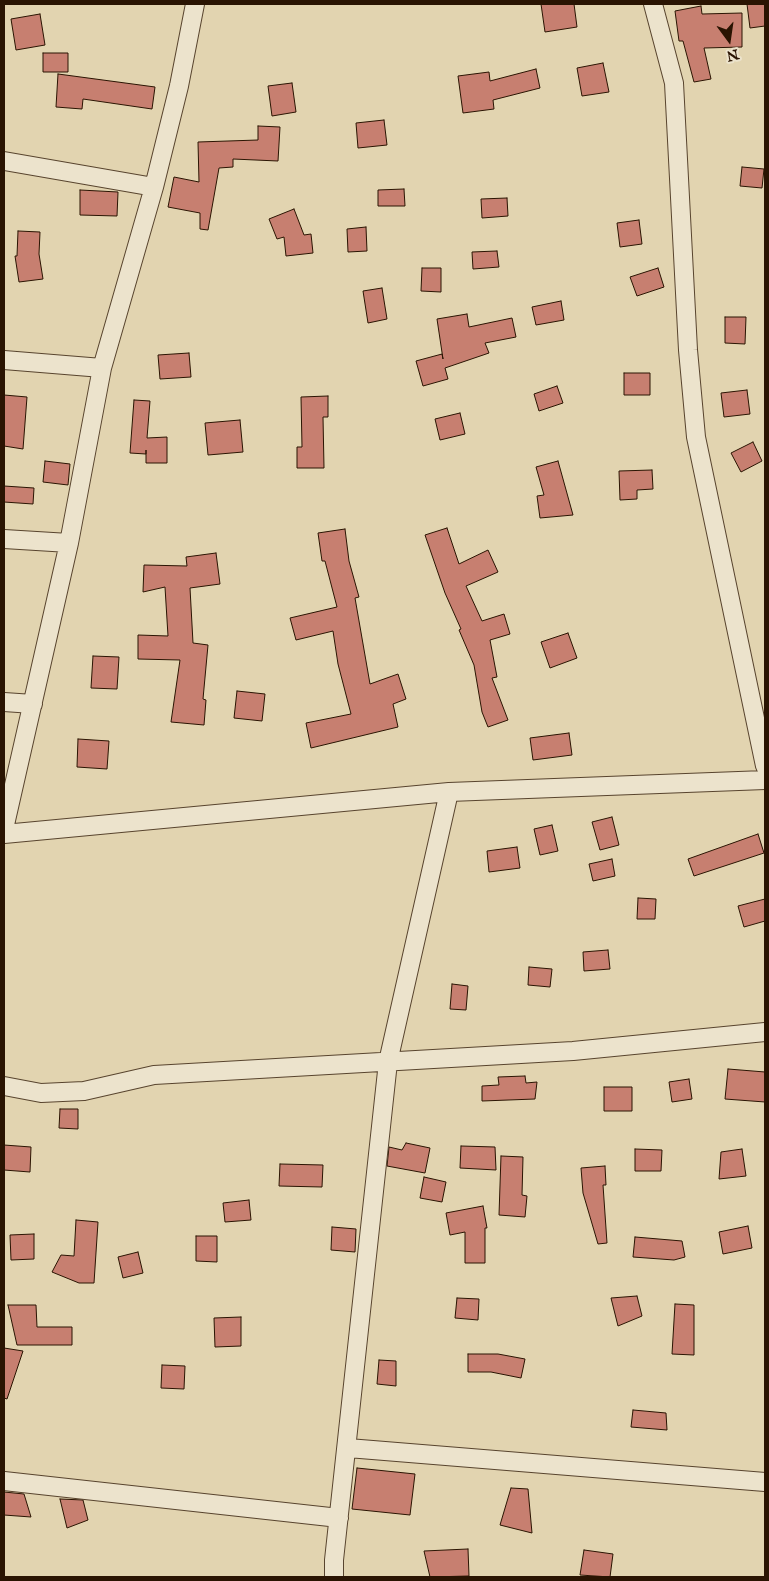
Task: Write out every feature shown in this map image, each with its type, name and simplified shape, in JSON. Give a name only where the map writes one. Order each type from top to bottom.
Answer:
[{"type":"street","points":[[4,829],[70,543],[102,368],[154,187],[179,86],[195,4]]},
{"type":"street","points":[[653,4],[674,83],[688,350],[696,437],[765,766]]},
{"type":"street","points":[[4,161],[154,187]]},
{"type":"street","points":[[4,360],[102,368]]},
{"type":"street","points":[[4,539],[70,543]]},
{"type":"street","points":[[4,702],[33,704]]},
{"type":"street","points":[[4,834],[449,792],[765,780]]},
{"type":"street","points":[[334,1577],[388,1062],[449,792]]},
{"type":"street","points":[[4,1086],[41,1093],[84,1090],[154,1075],[573,1051],[765,1032]]},
{"type":"street","points":[[348,1448],[765,1482]]},
{"type":"street","points":[[4,1481],[339,1518]]},
{"type":"building","points":[[541,4],[574,4],[577,27],[545,32]]},
{"type":"building","points":[[747,4],[765,4],[765,26],[750,28]]},
{"type":"building","points":[[701,6],[702,14],[742,13],[742,47],[704,48],[711,79],[694,82],[683,41],[679,41],[675,11]]},
{"type":"building","points":[[40,14],[45,45],[16,50],[11,19]]},
{"type":"building","points":[[43,53],[68,53],[68,72],[43,72]]},
{"type":"building","points":[[603,63],[609,92],[582,96],[577,68]]},
{"type":"building","points":[[536,69],[540,88],[493,100],[494,109],[463,113],[458,76],[489,72],[490,81]]},
{"type":"building","points":[[58,74],[155,87],[152,109],[83,99],[82,109],[56,107]]},
{"type":"building","points":[[292,83],[296,112],[272,116],[268,86]]},
{"type":"building","points":[[384,120],[387,145],[358,148],[356,123]]},
{"type":"building","points":[[258,126],[280,127],[278,161],[233,159],[233,167],[219,168],[208,230],[200,229],[200,213],[168,207],[174,177],[199,182],[198,142],[258,140]]},
{"type":"building","points":[[742,167],[764,169],[762,188],[740,186]]},
{"type":"building","points":[[404,189],[405,206],[378,206],[378,190]]},
{"type":"building","points":[[80,190],[118,192],[117,216],[80,215]]},
{"type":"building","points":[[507,198],[508,216],[482,218],[481,199]]},
{"type":"building","points":[[294,209],[304,235],[311,234],[313,253],[286,256],[284,237],[277,239],[269,219]]},
{"type":"building","points":[[639,220],[642,244],[620,247],[617,223]]},
{"type":"building","points":[[366,227],[367,251],[348,252],[347,229]]},
{"type":"building","points":[[18,231],[40,232],[39,254],[43,279],[19,282],[15,256],[17,256]]},
{"type":"building","points":[[497,251],[499,267],[473,269],[472,252]]},
{"type":"building","points":[[422,268],[441,268],[441,292],[421,291]]},
{"type":"building","points":[[658,268],[664,287],[637,296],[630,277]]},
{"type":"building","points":[[382,288],[387,319],[368,323],[363,291]]},
{"type":"building","points":[[561,301],[564,320],[536,325],[532,307]]},
{"type":"building","points":[[467,314],[469,327],[512,318],[516,337],[485,343],[489,353],[445,368],[448,379],[423,386],[416,361],[442,354],[443,359],[437,319]]},
{"type":"building","points":[[725,317],[746,317],[745,344],[725,343]]},
{"type":"building","points":[[189,353],[191,377],[160,379],[158,355]]},
{"type":"building","points":[[624,373],[650,373],[650,395],[624,395]]},
{"type":"building","points":[[557,386],[563,403],[539,411],[534,394]]},
{"type":"building","points":[[747,390],[750,414],[724,417],[721,393]]},
{"type":"building","points":[[4,395],[27,397],[23,449],[4,446]]},
{"type":"building","points":[[328,396],[328,417],[323,417],[324,468],[297,468],[297,447],[302,447],[301,397]]},
{"type":"building","points":[[134,400],[150,401],[147,438],[167,437],[167,463],[146,463],[146,454],[130,453]]},
{"type":"building","points":[[460,413],[465,434],[440,440],[435,419]]},
{"type":"building","points":[[240,420],[243,452],[208,455],[205,423]]},
{"type":"building","points":[[753,442],[762,461],[741,472],[731,453]]},
{"type":"building","points":[[45,461],[70,464],[68,485],[43,482]]},
{"type":"building","points":[[558,461],[573,515],[540,518],[537,496],[544,495],[536,467]]},
{"type":"building","points":[[652,470],[653,489],[637,490],[637,499],[620,500],[619,471]]},
{"type":"building","points":[[4,486],[34,488],[33,504],[4,502]]},
{"type":"building","points":[[447,528],[459,564],[488,550],[498,572],[466,586],[482,621],[504,614],[510,634],[490,640],[497,677],[492,678],[508,720],[488,727],[482,712],[474,665],[445,593],[425,535]]},
{"type":"building","points":[[345,529],[349,561],[359,597],[355,598],[370,684],[398,674],[406,699],[393,704],[398,727],[311,748],[306,723],[351,714],[338,664],[333,631],[296,640],[290,618],[337,607],[325,561],[322,561],[318,533]]},
{"type":"building","points":[[216,553],[220,584],[190,588],[193,643],[208,645],[203,699],[206,700],[204,725],[171,722],[180,660],[138,659],[138,635],[168,636],[165,587],[143,592],[144,565],[187,566],[186,557]]},
{"type":"building","points":[[568,633],[577,658],[550,668],[541,642]]},
{"type":"building","points":[[93,656],[119,657],[117,689],[91,688]]},
{"type":"building","points":[[237,691],[265,694],[262,721],[234,718]]},
{"type":"building","points":[[569,733],[572,755],[533,760],[530,738]]},
{"type":"building","points":[[78,739],[109,741],[107,769],[77,767]]},
{"type":"building","points":[[612,817],[619,845],[600,850],[592,822]]},
{"type":"building","points":[[552,825],[558,851],[540,855],[534,829]]},
{"type":"building","points":[[758,834],[764,853],[694,876],[688,859]]},
{"type":"building","points":[[517,847],[520,868],[489,872],[487,851]]},
{"type":"building","points":[[612,859],[615,876],[593,881],[589,864]]},
{"type":"building","points":[[638,898],[656,899],[655,919],[637,919]]},
{"type":"building","points":[[765,899],[765,921],[744,927],[738,906]]},
{"type":"building","points":[[608,950],[610,969],[584,971],[583,952]]},
{"type":"building","points":[[529,967],[552,969],[550,987],[528,985]]},
{"type":"building","points":[[452,984],[468,986],[466,1010],[450,1009]]},
{"type":"building","points":[[728,1069],[765,1072],[765,1102],[725,1099]]},
{"type":"building","points":[[525,1076],[526,1083],[537,1082],[535,1099],[482,1101],[482,1086],[499,1085],[498,1077]]},
{"type":"building","points":[[689,1079],[692,1099],[672,1102],[669,1082]]},
{"type":"building","points":[[604,1087],[632,1087],[632,1111],[604,1111]]},
{"type":"building","points":[[60,1109],[78,1109],[78,1129],[59,1128]]},
{"type":"building","points":[[406,1143],[430,1148],[425,1173],[387,1166],[389,1147],[402,1150]]},
{"type":"building","points":[[4,1145],[31,1147],[30,1172],[4,1170]]},
{"type":"building","points":[[461,1146],[495,1147],[496,1170],[460,1168]]},
{"type":"building","points":[[635,1149],[662,1150],[661,1171],[635,1171]]},
{"type":"building","points":[[742,1149],[746,1176],[719,1179],[721,1152]]},
{"type":"building","points":[[501,1156],[523,1157],[522,1195],[527,1196],[525,1217],[499,1215]]},
{"type":"building","points":[[280,1164],[323,1165],[322,1187],[279,1186]]},
{"type":"building","points":[[605,1166],[606,1185],[603,1185],[607,1243],[598,1244],[583,1193],[581,1168]]},
{"type":"building","points":[[424,1177],[446,1182],[442,1202],[420,1198]]},
{"type":"building","points":[[249,1200],[251,1220],[225,1222],[223,1203]]},
{"type":"building","points":[[483,1206],[487,1228],[485,1228],[485,1263],[465,1263],[465,1232],[450,1235],[446,1213]]},
{"type":"building","points":[[76,1220],[98,1222],[94,1283],[79,1283],[52,1272],[61,1255],[74,1256]]},
{"type":"building","points":[[748,1226],[752,1248],[723,1254],[719,1232]]},
{"type":"building","points":[[332,1227],[356,1229],[355,1252],[331,1250]]},
{"type":"building","points":[[34,1234],[34,1259],[11,1260],[10,1235]]},
{"type":"building","points":[[196,1236],[217,1236],[217,1262],[196,1261]]},
{"type":"building","points":[[635,1237],[682,1241],[685,1257],[674,1260],[633,1257]]},
{"type":"building","points":[[138,1252],[143,1273],[123,1278],[118,1257]]},
{"type":"building","points":[[637,1296],[642,1316],[618,1326],[611,1298]]},
{"type":"building","points":[[457,1298],[479,1299],[478,1320],[455,1318]]},
{"type":"building","points":[[675,1304],[694,1305],[694,1355],[672,1354]]},
{"type":"building","points":[[8,1305],[36,1305],[37,1327],[72,1327],[72,1345],[17,1345]]},
{"type":"building","points":[[241,1317],[241,1346],[215,1347],[214,1318]]},
{"type":"building","points":[[4,1348],[23,1351],[7,1399],[4,1398]]},
{"type":"building","points":[[468,1354],[498,1354],[525,1359],[521,1378],[491,1372],[468,1372]]},
{"type":"building","points":[[379,1360],[396,1361],[396,1386],[377,1384]]},
{"type":"building","points":[[162,1365],[185,1366],[184,1389],[161,1388]]},
{"type":"building","points":[[633,1410],[666,1413],[667,1430],[631,1427]]},
{"type":"building","points":[[357,1468],[415,1474],[410,1515],[352,1509]]},
{"type":"building","points":[[511,1488],[528,1489],[532,1533],[500,1525]]},
{"type":"building","points":[[4,1492],[24,1494],[31,1517],[4,1515]]},
{"type":"building","points":[[60,1499],[83,1500],[88,1520],[67,1528]]},
{"type":"building","points":[[468,1549],[469,1576],[430,1577],[424,1551]]},
{"type":"building","points":[[584,1550],[613,1554],[610,1577],[580,1575]]}]
